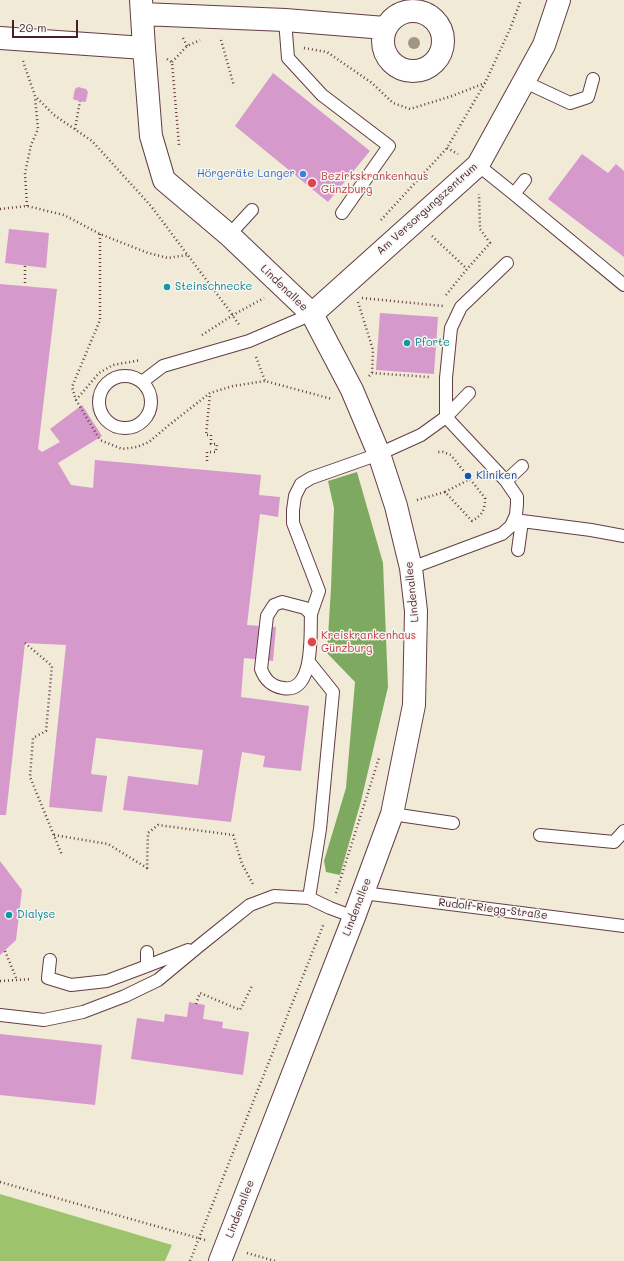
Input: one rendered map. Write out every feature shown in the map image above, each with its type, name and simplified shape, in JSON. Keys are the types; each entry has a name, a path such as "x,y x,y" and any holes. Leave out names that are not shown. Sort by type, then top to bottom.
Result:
{"street":[{"name":"Am Versorgungszentrum","path":"312,314 415,220 470,161 524,82 544,45 559,0"},
{"path":"141,7 213,16 385,28"},
{"name":"Lindenallee","path":"141,7 151,136 164,180 229,235 312,314 352,390 379,454 396,506 411,568 416,611 414,705 392,814 354,917 223,1254"},
{"path":"0,38 144,48"}],"lane":[{"path":"285,20 288,58 322,95 390,146 342,213"},
{"path":"524,82 570,103 588,97 593,80"},
{"path":"470,161 514,194 624,285"},
{"path":"514,194 526,180"},
{"path":"229,235 252,210"},
{"path":"508,263 461,307 451,328 446,378 446,417 506,481 516,497 518,550"},
{"path":"142,382 163,366 249,340 312,314"},
{"path":"124,376 131,377 142,382 149,392 151,400 150,408 142,422 127,428 119,427 105,419 99,404 100,396 108,382 114,378 124,376"},
{"path":"311,614 305,608 282,602 274,605 266,616 261,669 268,682 277,687 287,689 296,687 304,678 309,662 311,614 319,591 293,523 295,496 301,484 311,478 379,454 421,435 446,417 469,393"},
{"path":"506,481 522,466"},
{"path":"411,568 502,534 518,520 624,536"},
{"path":"309,662 333,692 320,829 309,898"},
{"path":"392,814 453,822"},
{"path":"540,835 614,842 624,831"},
{"name":"Rudolf-Riegg-Straße","path":"363,892 624,926"},
{"path":"0,1015 44,1020 83,1012 125,996 158,980 250,905 274,896 309,898 354,917"},
{"path":"50,960 48,978 71,985 107,981 199,946"},
{"path":"147,952 147,966"}],"path":[{"path":"377,224 447,148 485,83 510,29 521,0"},
{"path":"213,16 234,86"},
{"path":"179,149 172,62 188,46 200,40"},
{"path":"286,46 327,52 372,83 393,103 410,109 452,96 485,83"},
{"path":"144,48 172,62"},
{"path":"28,206 25,173 31,145 38,129 35,96"},
{"path":"75,129 80,101"},
{"path":"415,220 467,269 490,243 480,229 470,161 447,148"},
{"path":"0,209 28,206 64,215 100,234 148,253 168,258 187,255"},
{"path":"25,266 25,286"},
{"path":"197,338 233,315 272,294 281,285"},
{"path":"372,373 373,350 356,297 444,306"},
{"path":"76,400 99,373 113,365 148,359"},
{"path":"207,461 207,452 216,452 217,444 211,444 211,435 206,435 210,393"},
{"path":"436,452 451,455 485,498 485,506 481,516 472,521 445,492"},
{"path":"396,506 445,492 470,479"},
{"path":"25,643 52,666 46,730 33,738 30,777 62,855"},
{"path":"54,835 108,844 147,868 148,833 158,825 233,836 242,864 262,900"},
{"path":"5,951 18,980"},
{"path":"0,981 48,978"},
{"path":"196,1004 200,993 240,1010 252,986"},
{"path":"0,1182 223,1254 275,1261"}],"green space":[{"path":"357,472 383,563 388,687 361,801 340,875 326,872 324,861 346,788 355,682 327,653 334,508 328,481"},
{"path":"0,1194 172,1245 165,1261 0,1261"}],"building":[{"path":"273,73 370,151 328,202 235,126"},
{"path":"78,87 86,89 88,92 85,102 73,99 75,89"},
{"path":"582,154 608,173 616,164 624,171 624,257 548,199"},
{"path":"9,229 49,233 46,268 5,263"},
{"path":"0,284 57,289 38,449 42,452 60,442 50,429 82,405 102,436 58,463 71,485 93,488 95,460 261,475 259,495 280,497 278,517 260,514 247,625 276,627 273,661 244,658 241,697 309,706 301,771 263,767 265,756 242,752 231,822 123,810 128,776 198,785 203,750 96,738 91,774 107,776 102,812 49,807 66,645 25,643 6,815 0,815"},
{"name":"Pforte","path":"380,313 438,317 434,374 376,370"},
{"name":"Dialyse","path":"0,861 22,890 16,940 0,955"},
{"path":"189,1002 205,1005 203,1019 223,1022 222,1028 249,1032 243,1075 131,1059 137,1018 164,1022 165,1014 187,1017"},
{"path":"0,1034 102,1045 95,1105 0,1095"}],"place":[{"name":"Hörgeräte Langer","path":"303,174"},
{"name":"Bezirkskrankenhaus Günzburg","path":"312,183"},
{"name":"Steinschnecke","path":"167,287"},
{"name":"Pforte","path":"407,343"},
{"name":"Kliniken","path":"468,476"},
{"name":"Kreiskrankenhaus Günzburg","path":"312,642"},
{"name":"Dialyse","path":"9,915"}]}
